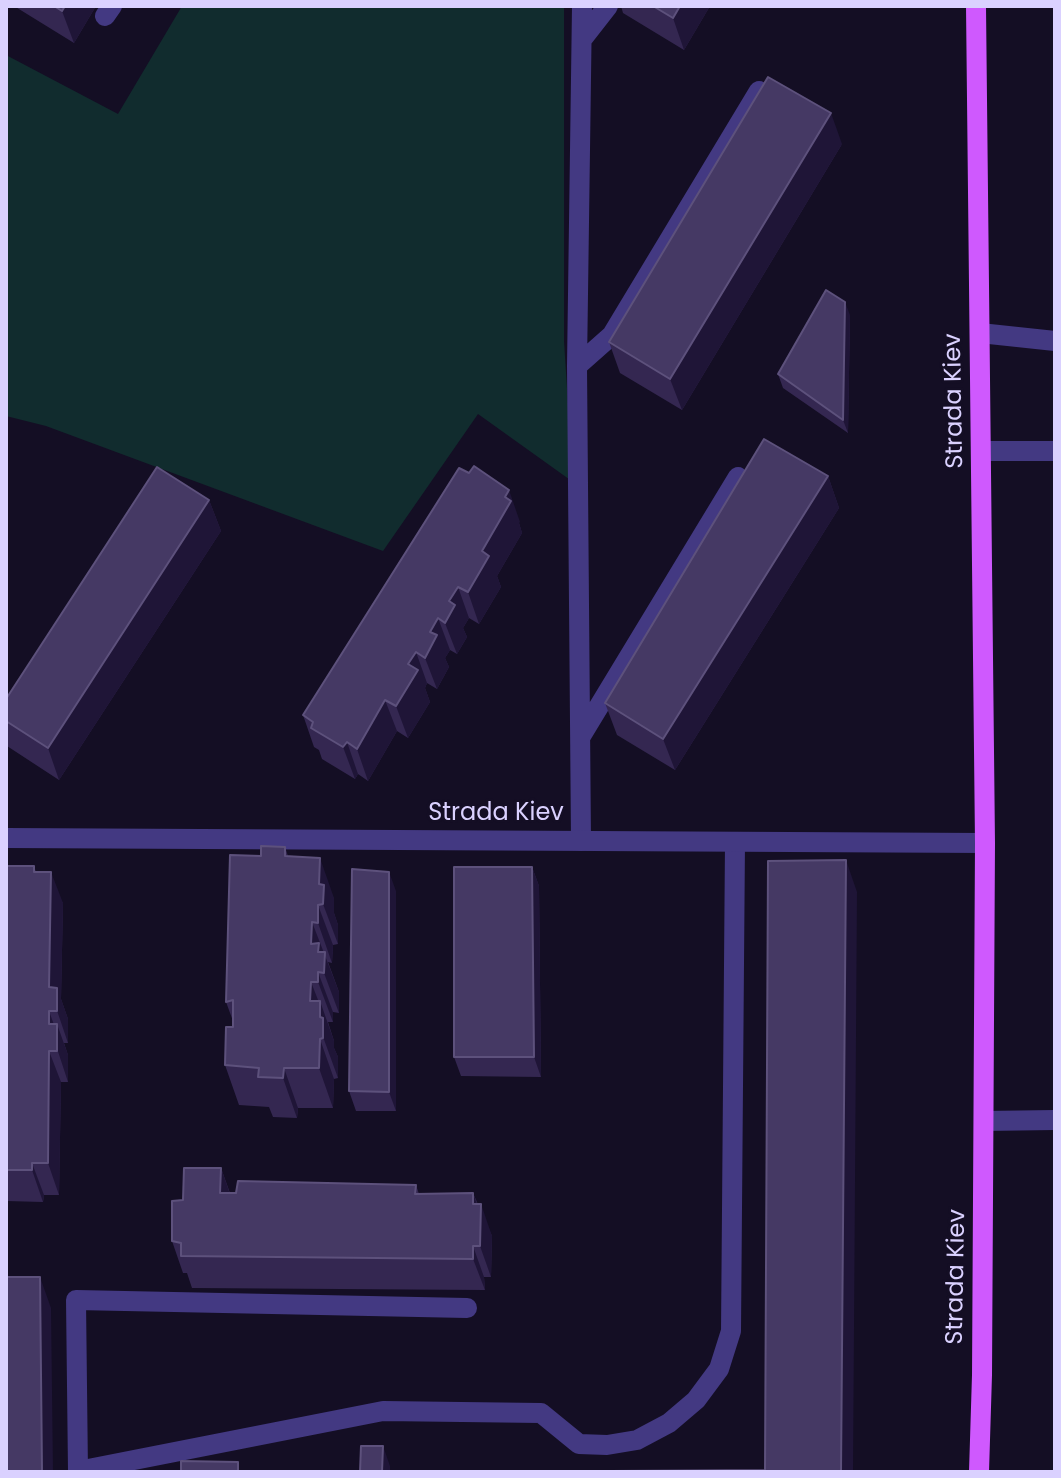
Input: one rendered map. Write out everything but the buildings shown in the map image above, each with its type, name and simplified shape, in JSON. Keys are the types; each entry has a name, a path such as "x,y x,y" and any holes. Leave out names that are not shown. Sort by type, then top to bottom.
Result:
{"main road":[{"name":"Strada Kiev","path":"976,6 985,843 979,1472"}],"street":[{"path":"581,841 577,366 582,6"},
{"path":"583,38 608,6"},
{"path":"577,366 612,335 759,91"},
{"path":"980,333 1055,341"},
{"path":"981,451 1055,451"},
{"path":"581,736 738,477"},
{"name":"Strada Kiev","path":"6,838 985,843"},
{"path":"467,1308 76,1300 78,1472 383,1411 541,1413 579,1444 607,1445 637,1440 669,1423 696,1400 719,1369 731,1331 735,842"},
{"path":"984,1121 1055,1120"}],"green space":[{"path":"182,6 564,6 564,341 573,482 478,414 383,551 46,426 6,416 6,55 118,114"}]}
